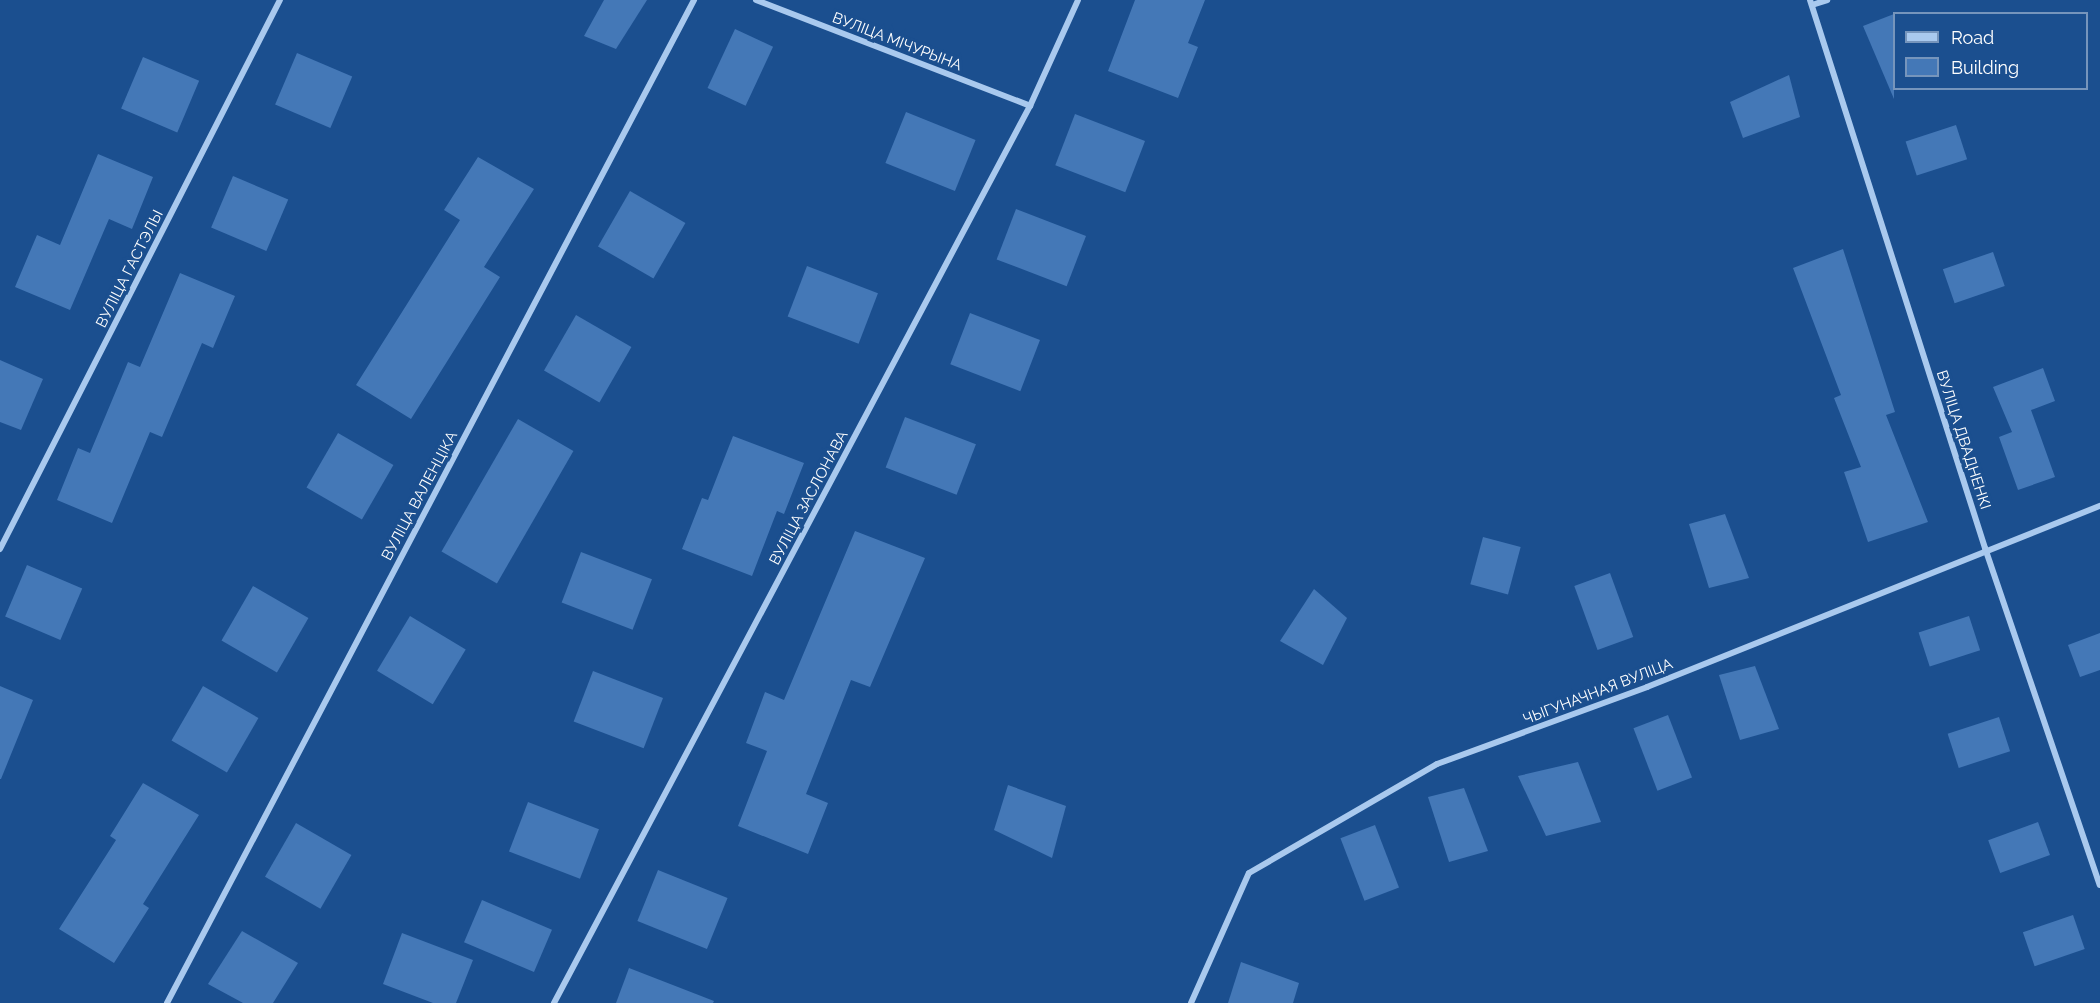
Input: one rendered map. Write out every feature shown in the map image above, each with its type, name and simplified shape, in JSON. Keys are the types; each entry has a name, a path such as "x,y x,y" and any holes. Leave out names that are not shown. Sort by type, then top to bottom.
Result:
{"street":[{"name":"ВУЛІЦА ГАСТЭЛЫ","path":"0,549 280,0"},
{"name":"ВУЛІЦА ВАЛЕНЦІКА","path":"168,1003 694,0"},
{"name":"ВУЛІЦА МІЧУРЫНА","path":"756,0 1030,106"},
{"name":"ВУЛІЦА ЗАСЛОНАВА","path":"554,1003 1030,106 1078,0"},
{"path":"1811,2 1827,0"},
{"name":"ВУЛІЦА ДВАДНЕНКІ","path":"1811,2 1985,548 2100,885"},
{"name":"ЧЫГУНАЧНАЯ ВУЛІЦА","path":"1191,1003 1249,873 1437,764 1647,687 1985,548 2100,506"}],"building":[{"path":"604,0 647,0 616,49 584,36"},
{"path":"1135,0 1205,0 1188,43 1198,47 1178,98 1108,71"},
{"path":"1893,14 1894,99 1863,26"},
{"path":"735,29 773,47 746,106 708,88"},
{"path":"297,53 352,76 330,128 275,105"},
{"path":"143,57 199,81 177,132 121,109"},
{"path":"1789,75 1800,117 1743,138 1730,102"},
{"path":"906,112 976,140 955,191 885,163"},
{"path":"1075,114 1145,141 1125,192 1055,165"},
{"path":"1956,125 1967,159 1917,176 1906,141"},
{"path":"98,154 153,177 132,229 109,219 70,310 15,287 37,235 60,245"},
{"path":"478,157 534,189 484,267 500,277 411,419 356,385 460,220 444,210"},
{"path":"233,176 288,199 266,251 211,228"},
{"path":"630,191 685,223 653,278 598,246"},
{"path":"1016,209 1086,236 1067,286 997,259"},
{"path":"1843,249 1895,412 1886,415 1928,522 1868,542 1844,472 1861,467 1834,398 1841,395 1793,268"},
{"path":"1993,252 2005,286 1955,303 1943,269"},
{"path":"807,266 878,293 859,344 788,316"},
{"path":"180,273 235,296 213,348 202,343 162,437 150,432 112,523 57,500 78,448 90,453 128,362 140,367"},
{"path":"970,313 1040,340 1020,391 950,364"},
{"path":"576,315 631,347 599,402 544,370"},
{"path":"0,360 43,379 21,430 0,422"},
{"path":"2043,368 2055,401 2031,410 2055,477 2018,490 1999,437 2012,432 1993,387"},
{"path":"905,417 976,444 957,495 886,467"},
{"path":"518,419 573,451 497,584 442,552"},
{"path":"338,433 393,465 362,520 306,488"},
{"path":"733,436 804,463 784,514 777,511 752,576 682,549 702,498 708,500"},
{"path":"1725,514 1749,578 1709,588 1689,524"},
{"path":"855,531 925,558 870,687 851,680 806,794 828,803 808,854 738,826 767,751 746,743 765,692 784,700"},
{"path":"1483,537 1521,547 1508,594 1470,584"},
{"path":"581,552 652,579 633,630 562,602"},
{"path":"27,565 82,588 60,640 5,617"},
{"path":"1610,573 1633,637 1598,650 1574,586"},
{"path":"253,586 308,618 277,673 221,641"},
{"path":"1314,589 1347,618 1323,665 1280,641"},
{"path":"410,616 466,649 433,704 377,671"},
{"path":"1969,616 1980,650 1930,667 1919,632"},
{"path":"2100,633 2100,670 2080,677 2068,645"},
{"path":"1755,666 1779,729 1740,740 1719,675"},
{"path":"593,671 663,698 644,748 574,721"},
{"path":"0,686 33,700 1,779 0,779"},
{"path":"203,686 258,718 227,773 172,741"},
{"path":"1668,715 1692,778 1657,791 1633,728"},
{"path":"1999,717 2010,751 1959,768 1948,734"},
{"path":"1578,762 1601,822 1546,836 1518,776"},
{"path":"143,783 199,815 143,904 149,908 114,963 59,929 116,840 110,836"},
{"path":"1008,785 1066,806 1052,858 994,830"},
{"path":"1464,788 1488,851 1449,862 1428,797"},
{"path":"528,802 599,829 580,879 509,851"},
{"path":"2038,822 2050,855 2000,873 1988,840"},
{"path":"296,823 351,855 320,909 265,877"},
{"path":"1375,825 1399,888 1364,901 1340,838"},
{"path":"658,870 728,898 707,949 637,921"},
{"path":"482,900 552,930 534,972 464,942"},
{"path":"2073,915 2085,949 2035,966 2023,932"},
{"path":"242,931 298,963 273,1003 243,1003 208,984"},
{"path":"402,933 473,960 456,1003 433,1003 383,984"},
{"path":"1241,962 1299,983 1293,1003 1228,1003"},
{"path":"629,968 714,1001 713,1003 616,1003"}]}
